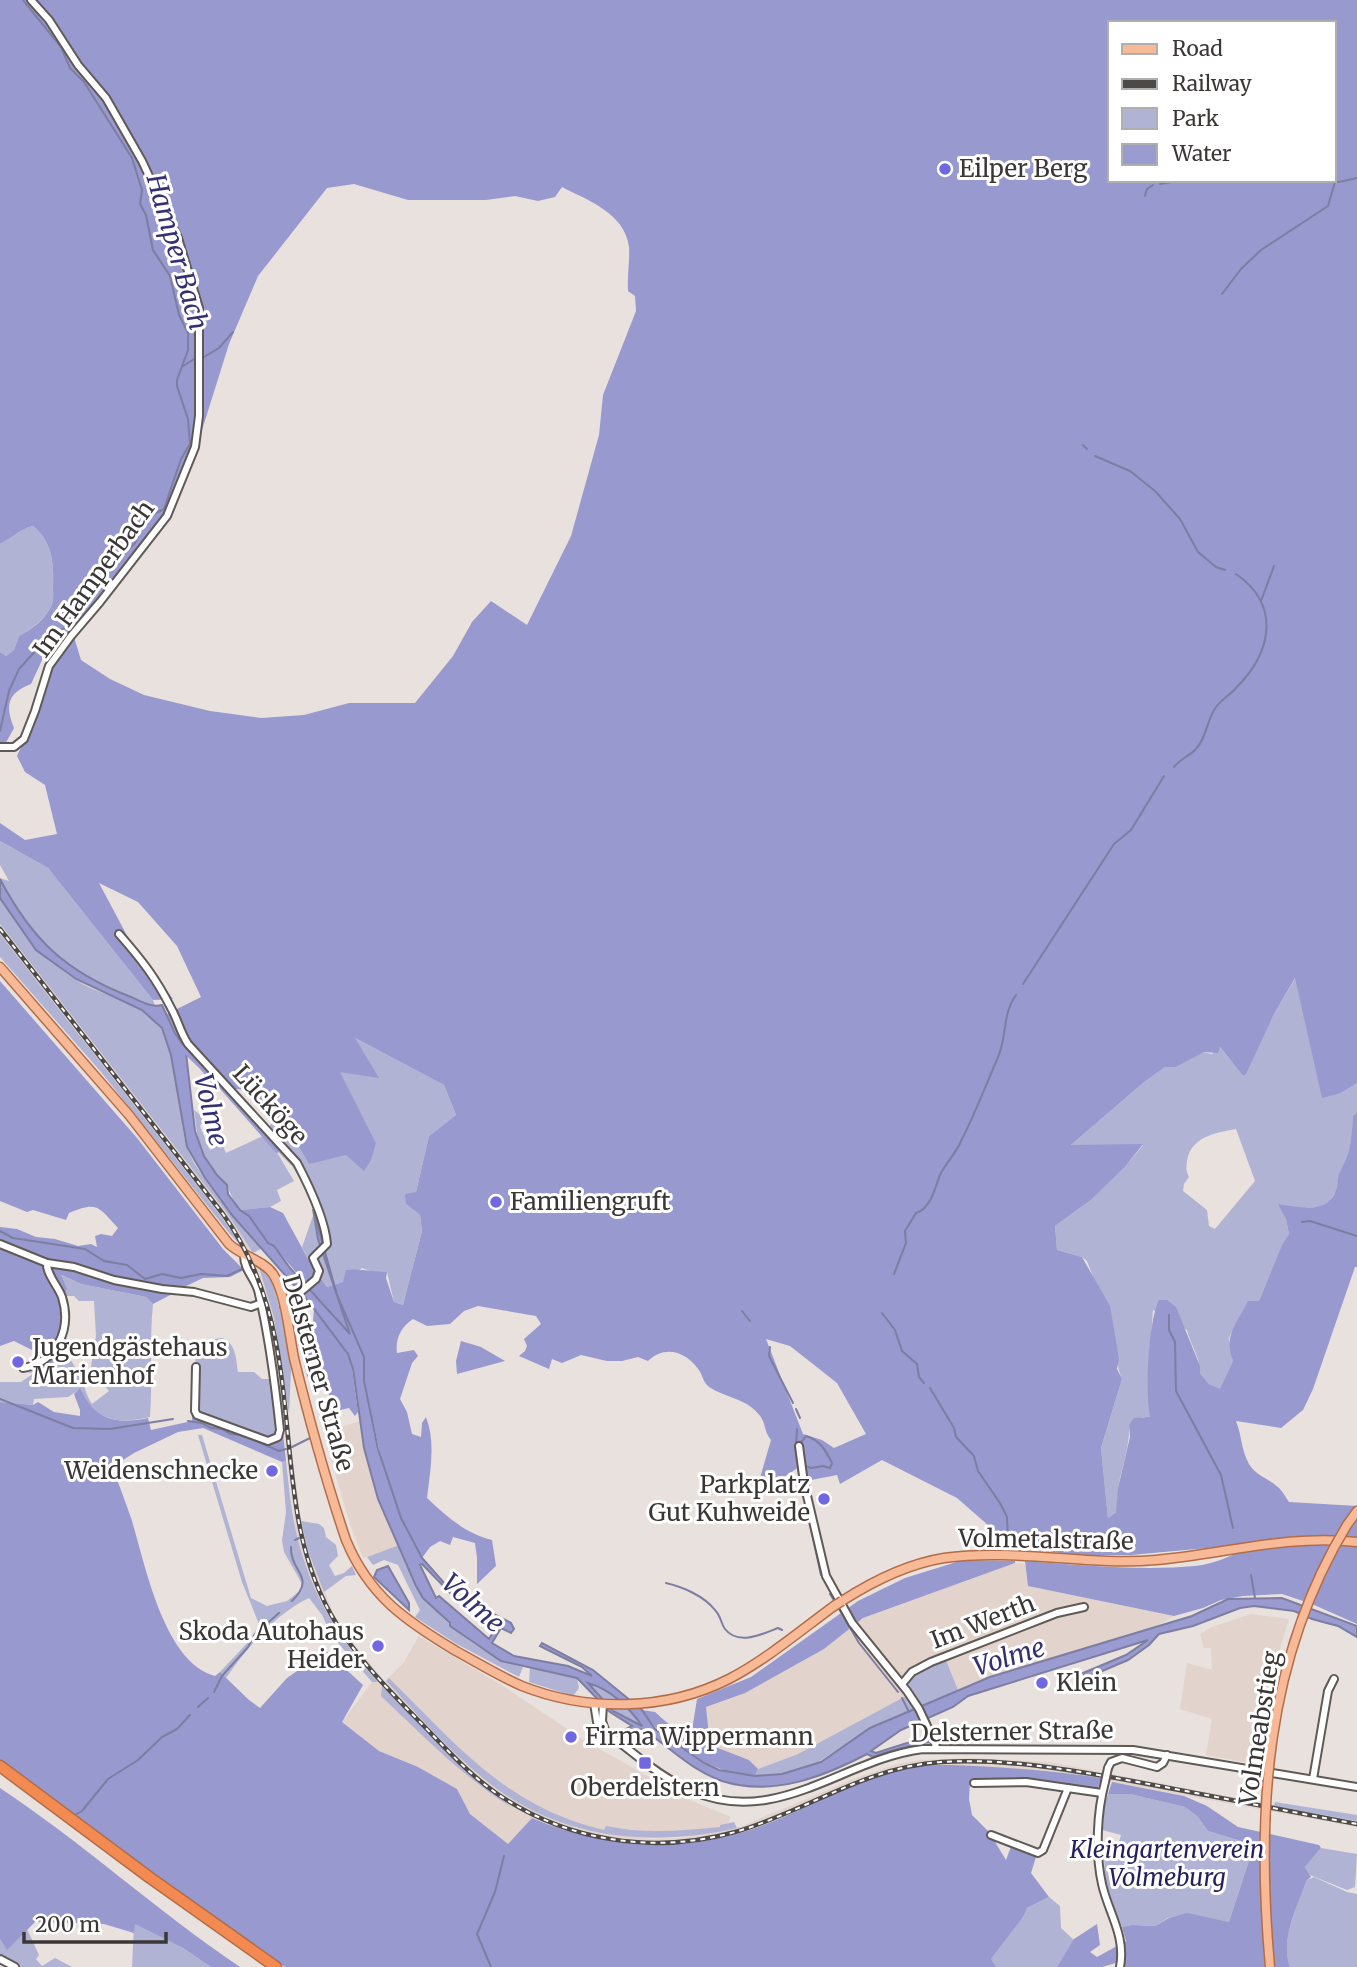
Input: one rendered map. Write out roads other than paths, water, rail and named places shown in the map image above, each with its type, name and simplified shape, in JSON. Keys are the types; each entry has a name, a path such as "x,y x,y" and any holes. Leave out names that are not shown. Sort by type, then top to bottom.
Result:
{"highway":[{"path":"2,1770 276,1967"},
{"path":"125,1861 216,1933 268,1967"}],"main road":[{"name":"Delsterner Straße","path":"0,967 138,1126 224,1237 244,1255 265,1266 272,1273 278,1284 295,1360 338,1514 352,1555 375,1590 409,1621 495,1673 544,1693 599,1704"},
{"name":"Volmeabstieg","path":"1270,1967 1263,1856 1266,1788 1278,1701 1290,1651 1307,1601 1357,1511"},
{"name":"Volmetalstraße","path":"599,1704 677,1698 731,1678 838,1604 891,1573 942,1558 975,1555 1135,1561 1173,1558 1281,1541 1357,1542"}],"street":[{"name":"Im Hamperbach","path":"0,747 14,747 24,739 50,666 167,516 195,447 200,416 199,308 178,238 142,161 106,98 78,65 49,20 31,0"},
{"name":"Lücköge","path":"119,934 150,970 188,1044 297,1163 324,1228 326,1246 313,1258 319,1271 318,1276 284,1306"},
{"path":"0,1244 47,1263 74,1267 114,1280 194,1292 251,1307 259,1304"},
{"path":"196,1367 197,1415 268,1441 278,1437 280,1430 274,1375 264,1319 257,1286 246,1268 244,1255"},
{"path":"23,1368 38,1365 48,1359 62,1332 65,1313 62,1296 47,1269 47,1263"},
{"path":"799,1446 804,1483 826,1576 852,1623 919,1709 934,1742"},
{"name":"Im Werth","path":"902,1684 912,1672 931,1662 1056,1613 1084,1606"},
{"path":"1313,1779 1328,1691 1334,1679"},
{"name":"Delsterner Straße","path":"599,1704 603,1725 609,1735 678,1784 715,1799 744,1802 782,1798 891,1755 934,1742 1117,1748 1357,1787"},
{"path":"1120,1967 1117,1924 1102,1884 1099,1843 1102,1793 1108,1768 1115,1759 1122,1758 1157,1767 1167,1755"},
{"path":"974,1783 1026,1782 1102,1793"},
{"path":"991,1835 1038,1853 1043,1850 1068,1788"},
{"path":"0,1959 15,1967"}],"water":[{"path":"0,879 38,937 69,965 88,977 146,1004 162,1005 187,1051 195,1131 204,1156 227,1185 228,1194 240,1210 249,1216 268,1243 274,1246 290,1268 350,1334 318,1239 313,1209 337,1295 364,1357 364,1381 378,1449 401,1518 422,1558 445,1584 463,1598 511,1623 514,1629 511,1633 501,1628 492,1643 514,1656 568,1666 592,1676 582,1667 540,1646 542,1643 593,1670 642,1710 655,1729 704,1763 719,1770 755,1776 782,1774 821,1762 870,1728 990,1677 1192,1616 1228,1599 1282,1598 1357,1626 1357,1637 1338,1626 1294,1611 1254,1606 1240,1608 1193,1626 1159,1634 1128,1660 1086,1678 1083,1673 1126,1655 1148,1640 968,1696 953,1707 901,1730 871,1751 876,1753 943,1735 969,1735 978,1738 977,1742 938,1741 873,1757 867,1754 815,1777 778,1786 760,1787 722,1781 691,1765 645,1731 636,1729 619,1733 632,1726 610,1712 577,1678 501,1661 450,1626 423,1598 378,1499 364,1448 353,1369 348,1354 308,1301 232,1215 187,1147 171,1055 162,1028 142,1010 76,979 36,950 0,898","holes":["420,1565 453,1596 475,1609 488,1623 497,1626 489,1639 439,1596 436,1598","588,1683 618,1700 642,1726 613,1711"]},
{"path":"806,1436 815,1440 825,1450 832,1463 830,1468 803,1465 801,1442"},
{"path":"388,1566 409,1603 409,1610 374,1577 377,1570"}],"waterway":[{"name":"Hamper Bach","path":"0,731 9,691 19,669 49,636 65,628 83,608 92,587 135,543 146,518 164,509 181,459 190,444 188,419 177,386 188,350 188,333 179,315 170,276 153,250 146,215 140,204 142,190 132,158 84,82 70,68 61,47 23,0"},
{"path":"1336,182 1357,178"},
{"path":"1160,184 1171,182"},
{"path":"1222,294 1241,269 1261,250 1328,206 1335,182"},
{"path":"1145,196 1147,189 1153,185"},
{"path":"187,329 196,320"},
{"path":"204,357 219,348 233,332"},
{"path":"183,366 196,358"},
{"path":"1083,445 1087,449"},
{"path":"1095,456 1130,471 1155,491 1180,519 1198,552 1216,567 1225,570"},
{"path":"1261,601 1274,566"},
{"path":"1174,767 1199,746 1216,707 1248,674 1264,645 1265,615 1260,600 1251,587 1236,574"},
{"path":"1023,984 1114,844 1131,830 1164,776"},
{"path":"894,1274 906,1243 905,1231 916,1213 929,1202 941,1173 959,1145 976,1110 1001,1050 1009,1010 1016,995"},
{"name":"Volme","path":"181,1047 220,1085 277,1150"},
{"path":"1302,1222 1310,1221 1357,1236"},
{"path":"0,1231 13,1238 85,1249 104,1261 127,1265 145,1279 162,1274 181,1278 201,1274 227,1276 242,1269"},
{"path":"742,1311 750,1321"},
{"path":"882,1313 895,1330 902,1351 917,1364 919,1377 924,1383"},
{"path":"1169,1315 1169,1330 1175,1342 1176,1391 1221,1475 1233,1528"},
{"path":"770,1347 769,1356 793,1403"},
{"path":"930,1388 954,1428 956,1437 974,1456 978,1471 1000,1503 1007,1517 1008,1542"},
{"path":"0,1399 73,1428 110,1429 173,1419"},
{"path":"796,1409 800,1418"},
{"path":"188,1421 222,1429 230,1434 243,1435 279,1451 286,1449"},
{"path":"796,1445 797,1429"},
{"path":"292,1447 310,1438"},
{"path":"797,1451 798,1463"},
{"path":"798,1469 821,1575"},
{"path":"295,1540 299,1538"},
{"path":"291,1547 294,1563 302,1580 299,1593 292,1601"},
{"path":"1251,1575 1255,1598"},
{"path":"666,1583 705,1600 717,1612 725,1629 737,1637 751,1637 778,1628 782,1630"},
{"path":"830,1594 835,1602"},
{"path":"838,1607 859,1643 898,1692"},
{"path":"214,1692 222,1676 248,1647 255,1634 279,1613"},
{"path":"198,1707 208,1698"},
{"path":"902,1698 909,1712"},
{"path":"75,1815 82,1811 108,1779 138,1760 190,1715"},
{"path":"491,1967 477,1934 495,1892 504,1856"}],"railway":[{"path":"0,929 223,1214 250,1260 263,1292 276,1343 293,1486 307,1556 319,1590 336,1623 363,1661 394,1696 464,1767 496,1793 551,1823 581,1832 611,1839 673,1842 735,1832 887,1772 941,1762 965,1761 1034,1765 1081,1772 1357,1824"}],"place":[{"name":"Eilper Berg","path":"945,169"},
{"name":"Familiengruft","path":"496,1202"},
{"name":"Jugendgästehaus Marienhof","path":"18,1362"},
{"name":"Weidenschnecke","path":"272,1471"},
{"name":"Parkplatz Gut Kuhweide","path":"824,1499"},
{"name":"Skoda Autohaus Heider","path":"378,1646"},
{"name":"Klein","path":"1042,1683"},
{"name":"Firma Wippermann","path":"571,1737"},
{"name":"Oberdelstern","path":"645,1763"}],"park label":[{"name":"Kleingartenverein Volmeburg","path":"1167,1864"}]}
